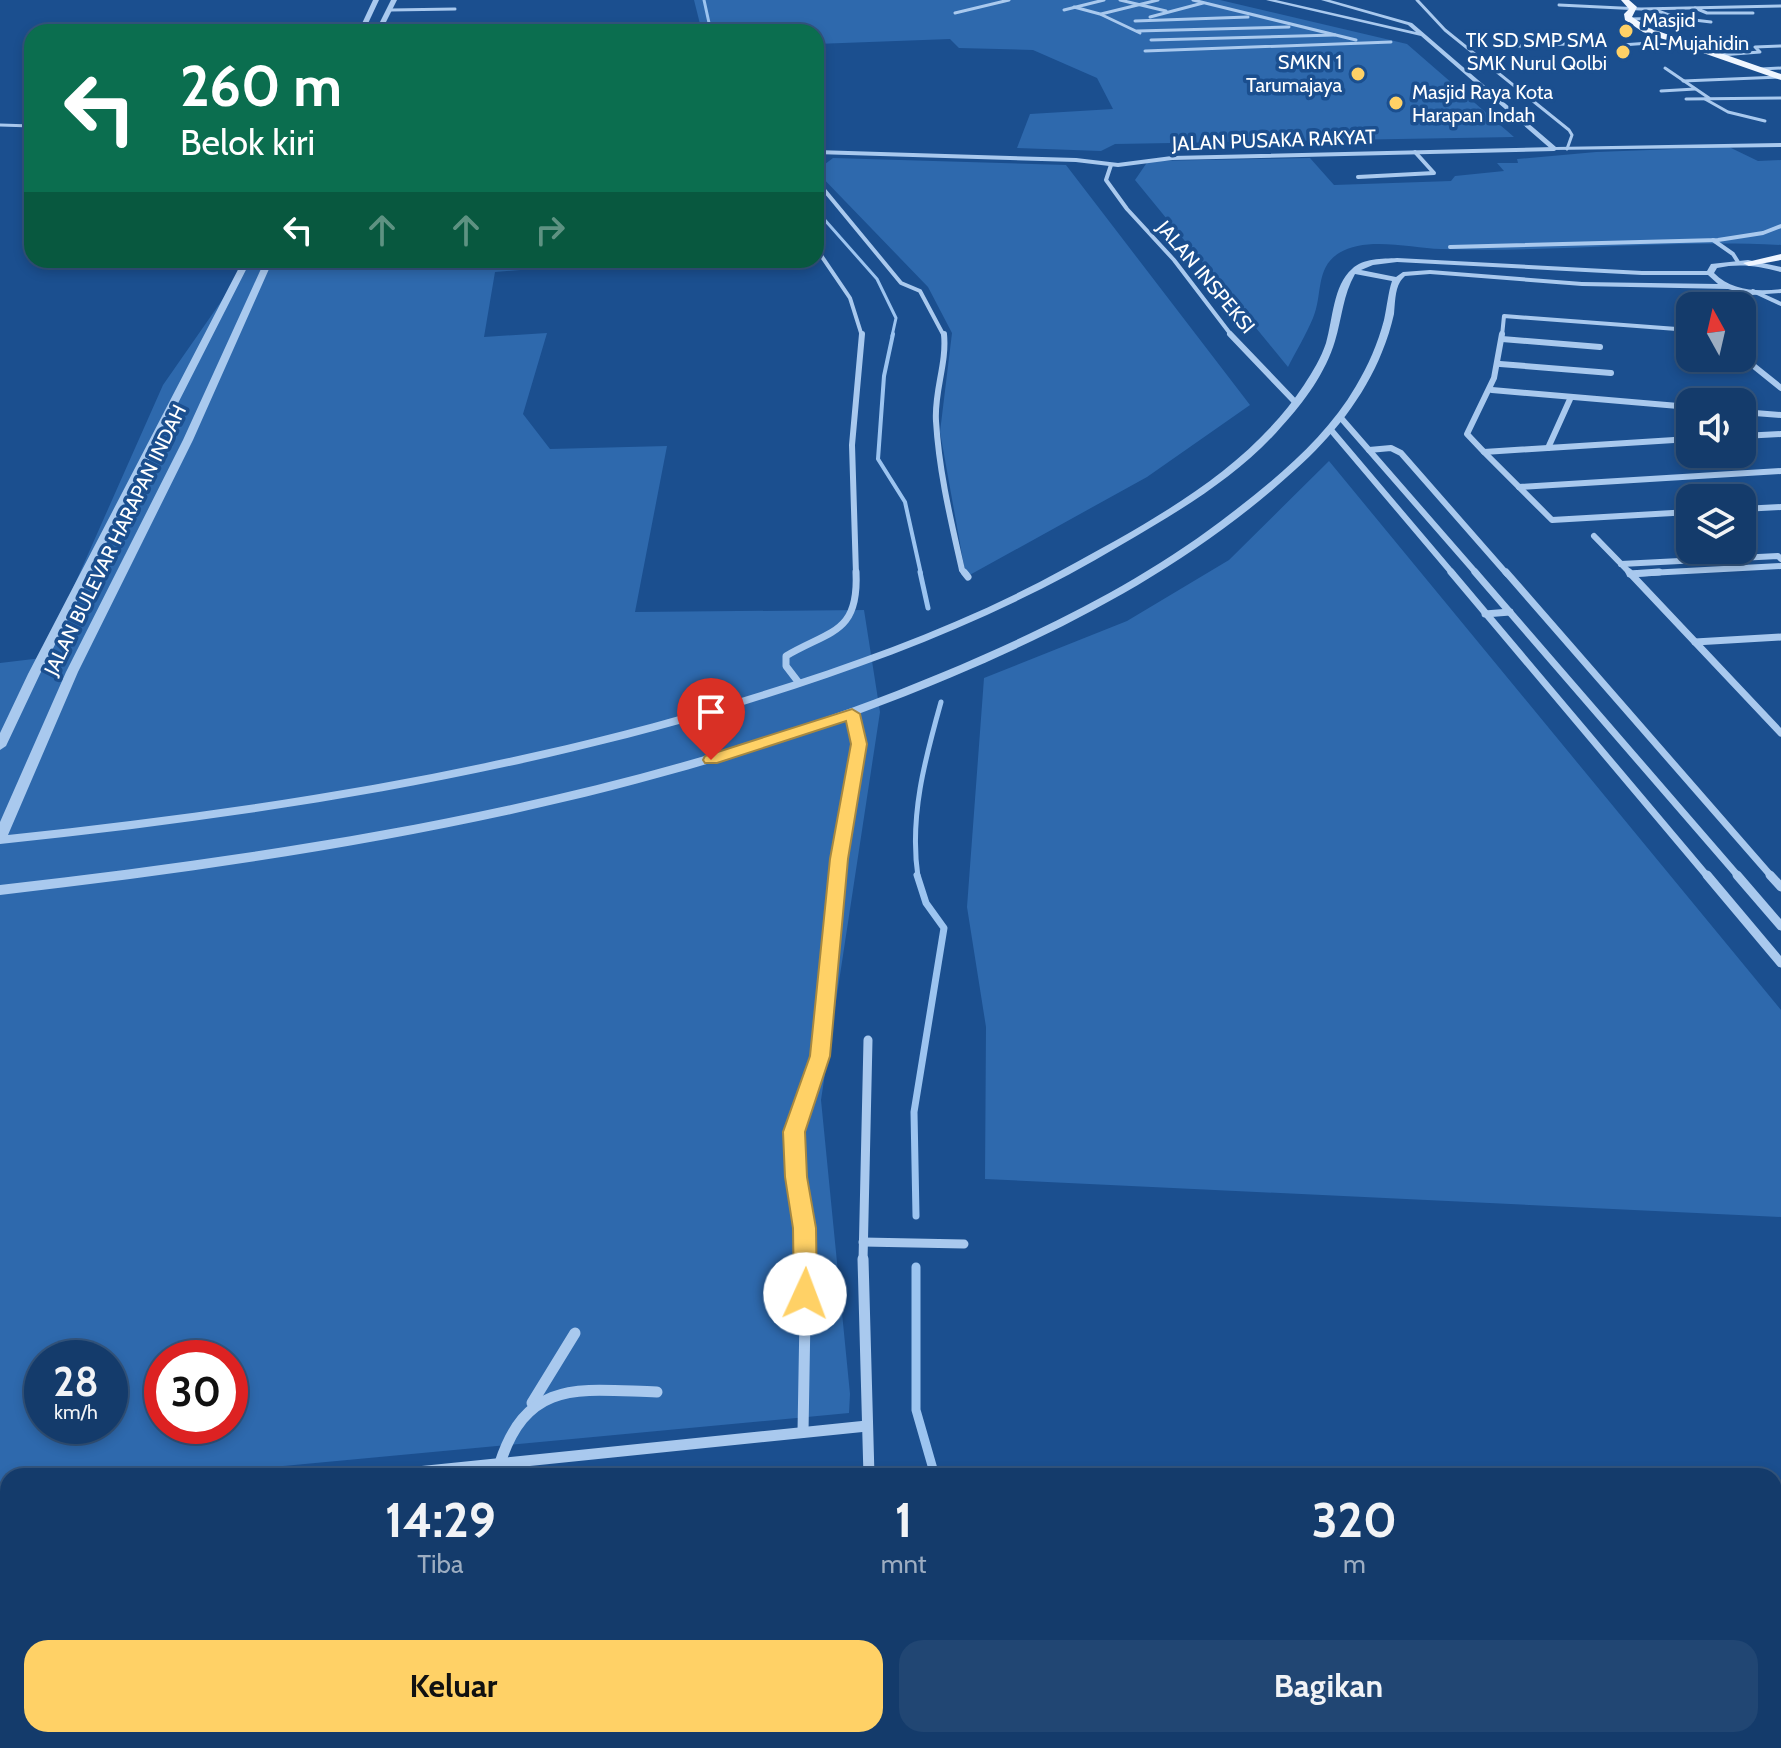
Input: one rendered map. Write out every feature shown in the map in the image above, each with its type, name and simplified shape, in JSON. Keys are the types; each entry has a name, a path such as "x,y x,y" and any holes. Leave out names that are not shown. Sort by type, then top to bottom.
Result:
{"main road":[{"path":"1625,0 1634,9 1628,14 1630,19 1652,32 1781,77"},
{"path":"1744,262 1781,257"}],"street":[{"path":"365,24 376,0"},
{"path":"383,24 394,0"},
{"path":"997,0 954,12 1009,0"},
{"path":"1064,10 1104,0"},
{"path":"1120,0 1169,12"},
{"path":"1100,14 1158,0"},
{"path":"1193,0 1369,43"},
{"path":"1269,0 1421,35"},
{"path":"1324,0 1399,19 1554,149"},
{"path":"1417,0 1445,30 1569,130 1572,135 1567,149"},
{"path":"1122,24 1205,3"},
{"path":"1559,5 1657,11 1677,18"},
{"path":"1634,9 1781,6"},
{"path":"1074,7 1100,14 1137,31 1163,50"},
{"path":"1694,7 1707,13 1753,13"},
{"path":"391,10 455,9"},
{"path":"1135,21 1261,17"},
{"path":"1630,19 1677,18 1711,22"},
{"path":"1137,31 1300,26"},
{"path":"1151,40 1335,35"},
{"path":"1622,45 1677,41"},
{"path":"1145,51 1391,42"},
{"path":"1468,48 1567,44"},
{"path":"1721,55 1762,52 1755,47 1781,46"},
{"path":"1665,68 1728,112 1765,121"},
{"path":"1761,69 1781,68"},
{"path":"1683,81 1781,77"},
{"path":"1661,91 1696,89"},
{"path":"1686,99 1781,98"},
{"path":"0,125 24,126"},
{"name":"JALAN PUSAKA RAKYAT","path":"824,152 1076,160 1111,165 1172,158 1781,145"},
{"path":"1358,177 1434,173 1415,152"},
{"name":"JALAN INSPEKSI","path":"1111,165 1106,180 1127,209 1174,260 1226,330 1296,403"},
{"path":"824,190 901,283 920,291 942,328 945,359 935,406 936,421 945,495 962,570 968,577"},
{"path":"1450,247 1740,238 1781,226"},
{"path":"1713,239 1744,262"},
{"path":"799,683 786,666 786,656 846,626 854,612 857,590 852,445 862,332 850,298 824,260"},
{"path":"0,839 147,825 357,793 521,762 691,718 942,632 1040,586 1169,513 1249,455 1296,403 1327,351 1354,271 1373,262 1397,260 1615,272 1710,273 1721,283 1733,287 1781,291"},
{"path":"1710,273 1714,266 1744,262 1781,270"},
{"name":"JALAN BULEVAR HARAPAN INDAH","path":"0,746 243,268"},
{"name":"JALAN BULEVAR HARAPAN INDAH","path":"0,839 72,672 188,440 265,268"},
{"path":"1354,271 1396,279 1413,272 1582,284 1733,287"},
{"path":"0,890 154,873 403,832 527,806 711,760 852,714 958,672 1127,590 1238,514 1282,479 1341,418 1378,358 1391,318 1396,279"},
{"path":"1753,291 1781,304"},
{"path":"1676,329 1504,316 1500,364 1492,390 1467,434 1552,520 1676,513"},
{"path":"1502,339 1600,347"},
{"path":"1500,364 1611,373"},
{"path":"1756,368 1781,388"},
{"path":"1492,390 1676,406"},
{"path":"1548,448 1571,397"},
{"path":"1756,413 1781,415"},
{"path":"1341,418 1781,926"},
{"path":"1331,430 1781,963"},
{"path":"1756,435 1781,434"},
{"path":"1484,452 1676,440"},
{"path":"1369,450 1391,448 1401,453 1781,887"},
{"path":"1519,487 1781,471"},
{"path":"1756,508 1781,507"},
{"path":"1594,536 1781,733"},
{"path":"1621,564 1779,558 1781,547"},
{"path":"1630,574 1781,566"},
{"path":"1485,614 1510,612"},
{"path":"1695,642 1781,637"},
{"path":"803,1432 807,1264 796,1177 794,1132 820,1056 839,859 859,744 852,714"},
{"path":"1767,718 1781,718"},
{"path":"868,1040 863,1111 863,1242 869,1468"},
{"path":"863,1242 964,1244"},
{"path":"500,1463 504,1443 575,1333"},
{"path":"531,1403 568,1393 657,1392"},
{"path":"453,1468 867,1426"},
{"path":"595,1748 604,1748"}],"shaded area":[{"path":"694,0 1220,0 1407,44 1514,137 1115,144 1101,151 1017,148 1030,114 1113,109 1097,78 1033,50 959,48 950,39 824,44 824,24 700,24"},
{"path":"1729,147 1758,161 1781,160 1781,245 1696,244 1483,250 1362,245 1339,253 1326,266 1313,318 1288,367 1135,180 1148,161 1310,158 1334,185 1451,181 1455,176 1504,171 1497,163 1518,163 1517,159 1596,152"},
{"path":"833,158 1066,165 1250,405 1147,477 966,577 940,432 952,333 928,287 824,179 824,165"},
{"path":"244,268 544,268 495,272 484,337 547,333 523,414 550,449 667,446 635,612 864,610 880,712 821,1100 850,1394 849,1413 263,1468 0,1468 0,663 42,658 163,385"},
{"path":"1329,461 1781,1010 1781,1217 985,1179 986,1027 967,907 984,678 1127,621 1229,560"}],"waterway":[{"path":"704,0 709,24"},
{"path":"824,219 877,279 896,318 892,336"},
{"path":"893,334 884,376 878,459 905,502 921,574"},
{"path":"920,572 928,608"},
{"path":"918,877 917,810 924,767 941,702"},
{"path":"916,1216 914,1112 944,928 926,903 917,875"},
{"path":"916,1267 916,1410 933,1468"}],"place":[{"name":"Masjid Al-Mujahidin","path":"1626,31"},
{"name":"TK SD SMP SMA SMK Nurul Qolbi","path":"1623,52"},
{"name":"SMKN 1 Tarumajaya","path":"1358,74"},
{"name":"Masjid Raya Kota Harapan Indah","path":"1396,103"}],"route":[{"path":"711,760 852,714 859,744 839,859 821,1020 820,1056 794,1132 796,1177 805,1228 805,1294"}]}
